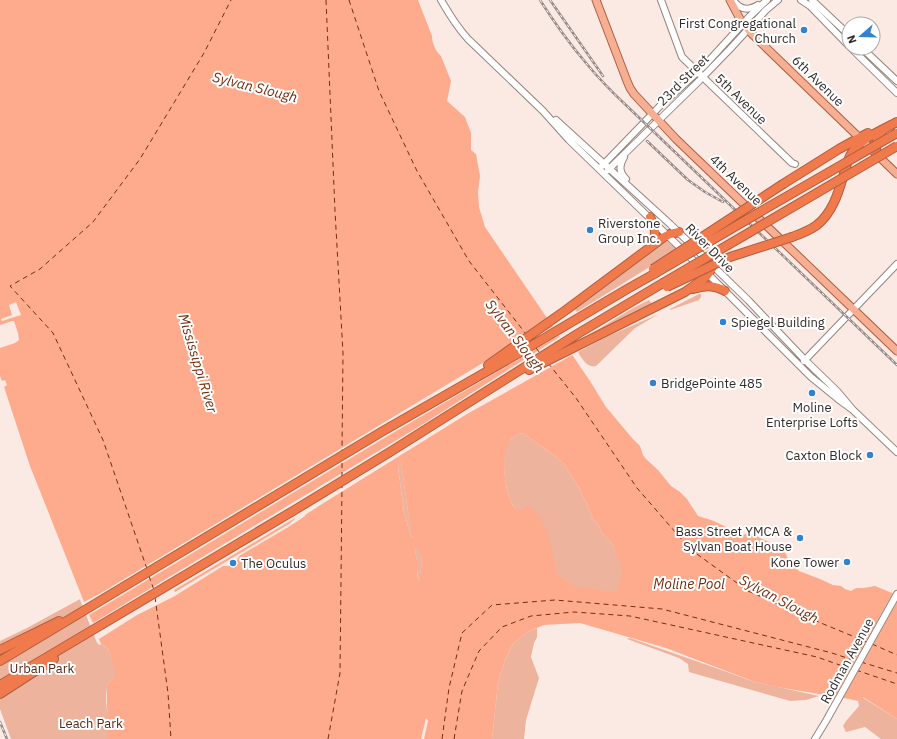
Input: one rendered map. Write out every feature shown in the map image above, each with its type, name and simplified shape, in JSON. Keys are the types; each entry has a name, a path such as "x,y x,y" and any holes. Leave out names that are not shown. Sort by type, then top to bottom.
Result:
{"highway":[{"path":"0,662 383,431 629,288 783,184 896,119"},
{"path":"876,154 876,141 878,136 896,119"},
{"path":"0,685 293,511 636,299 730,257 792,237 816,225 827,214 838,195 849,156 861,139 884,129"},
{"path":"652,272 897,133"},
{"path":"665,285 897,146"},
{"path":"650,217 656,233 650,247"},
{"path":"457,388 566,310 650,247 668,235 679,232"},
{"path":"685,292 702,280 713,267"},
{"path":"497,385 685,292 706,286 714,286 725,291"},
{"path":"0,650 82,612"},
{"path":"0,694 68,650 91,631"}],"main road":[{"name":"River Drive","path":"441,0 452,20 461,32 543,111 569,140 650,217 800,366 831,394 853,410"},
{"name":"4th Avenue","path":"596,0 630,88 676,139 897,351"},
{"name":"5th Avenue","path":"661,0 681,55 786,158 795,164"},
{"path":"732,0 740,7 752,9 765,0"},
{"name":"6th Avenue","path":"732,0 737,13 756,38 897,174"},
{"name":"23rd Street","path":"604,174 630,150 730,49 765,0"},
{"name":"23rd Street","path":"599,169 653,113 746,26 778,0"},
{"path":"801,0 810,6 841,38"},
{"path":"812,0 841,27"},
{"path":"859,56 897,93"},
{"path":"870,56 897,81"},
{"name":"River Drive","path":"543,111 552,117 679,232 837,391 853,410 897,452"},
{"path":"630,150 623,158 621,163 620,167 622,174 650,206"},
{"path":"800,366 897,264"},
{"name":"Rodman Avenue","path":"815,739 897,594"}],"green space":[{"path":"666,240 677,250 577,312 574,308"},
{"path":"701,294 701,297 699,300 670,310 670,309"},
{"path":"649,300 652,304 644,309 590,336 589,335 633,308"},
{"path":"659,314 635,328 596,366 590,366 587,364 578,352 608,336"},
{"path":"519,433 524,434 563,463 578,486 593,519 598,524 602,533 614,546 623,563 620,594 556,589 511,502 507,489 504,473 505,450 508,442"},
{"path":"401,461 408,512 414,538 411,537 404,512 398,467"},
{"path":"417,548 420,548 422,562 419,583 415,551"},
{"name":"Urban Park","path":"82,598 99,642 108,649 117,673 108,683 106,698 109,718 115,739 11,739 0,709 0,641"},
{"path":"537,628 537,637 531,657 539,678 526,720 524,739 492,739 498,683 505,660 513,644 527,632"},
{"path":"630,638 755,682 819,696 806,700 790,701 689,672 688,664 679,658 627,639"},
{"path":"862,697 897,719 897,739 881,739 865,727 846,732 843,726 859,706 858,701"}],"water":[{"path":"0,0 418,0 437,52 441,56 451,81 447,101 465,117 471,133 471,150 476,154 480,176 478,192 479,207 485,227 590,381 606,407 640,446 646,459 658,470 671,486 687,499 698,516 726,527 737,536 746,534 756,536 779,547 786,554 790,563 799,571 833,585 841,586 851,591 856,588 875,586 897,595 897,719 863,697 858,701 755,682 666,648 580,623 544,625 527,632 513,644 505,660 498,683 492,739 424,739 428,721 426,718 421,739 108,739 107,687 108,683 114,678 116,673 108,649 99,642 29,466 0,379 0,345 18,338 12,321 0,325","holes":["519,433 524,434 563,463 578,486 593,519 598,524 602,533 614,546 617,557 622,566 617,591 609,592 586,587 577,587 557,575 549,537 541,519 528,506 518,512 509,496 504,465 506,450 509,442","401,462 408,512 413,538 411,537 404,512 398,467","419,548 422,562 419,582 415,551"]}],"pier":[{"path":"16,302 21,315 2,321 1,319 12,315 9,305"},
{"path":"11,321 14,321 19,340 15,343 0,348 0,344 16,337"},
{"path":"554,326 560,335 386,437 89,615 93,623 420,426 561,336 574,354 467,414 322,504 290,526 239,556 234,564 223,566 173,597 137,615 99,639 100,645 97,643 28,467 0,385 0,376 2,381 5,380 7,385 4,387 30,466 84,602 496,355 530,340","holes":["295,519 289,524 175,592 174,590"]},
{"path":"894,591 897,592 897,602 842,700 834,698"}],"ferry route":[{"path":"147,569 103,440 53,333 10,286 40,269 93,222 140,159 204,53 231,0"},
{"path":"326,0 343,353 342,451"},
{"path":"349,0 379,91 417,171 469,261 526,334"},
{"path":"536,348 540,353"},
{"path":"548,363 576,398 637,488 690,549 748,591 867,642"},
{"path":"342,461 342,477"},
{"path":"328,739 340,673 342,485"},
{"path":"149,576 154,590"},
{"path":"155,597 168,693 171,739"},
{"path":"442,739 449,688 462,633 492,605 555,600 662,609 832,653 856,661"},
{"path":"454,739 462,691 479,651 502,627 531,616 574,612 630,616 817,657 851,669"},
{"path":"872,644 897,655"},
{"path":"861,662 897,673"},
{"path":"856,670 897,684"}],"railway":[{"path":"540,0 574,48 591,69 623,103 897,365"},
{"path":"550,0 603,76"},
{"path":"647,141 688,180 723,202"},
{"path":"0,722 7,739"}],"place":[{"name":"First Congregational Church","path":"804,30"},
{"name":"Riverstone Group Inc.","path":"590,230"},
{"name":"Spiegel Building","path":"723,322"},
{"name":"BridgePointe 485","path":"653,383"},
{"name":"Moline Enterprise Lofts","path":"812,393"},
{"name":"Caxton Block","path":"870,455"},
{"name":"Bass Street YMCA & Sylvan Boat House","path":"800,538"},
{"name":"Kone Tower","path":"847,562"},
{"name":"The Oculus","path":"233,563"}],"water label":[{"name":"Sylvan Slough","path":"255,87"},
{"name":"Sylvan Slough","path":"515,336"},
{"name":"Mississippi River","path":"198,363"},
{"name":"Moline Pool","path":"689,584"},
{"name":"Sylvan Slough","path":"779,599"}],"park label":[{"name":"Leach Park","path":"91,723"}]}
